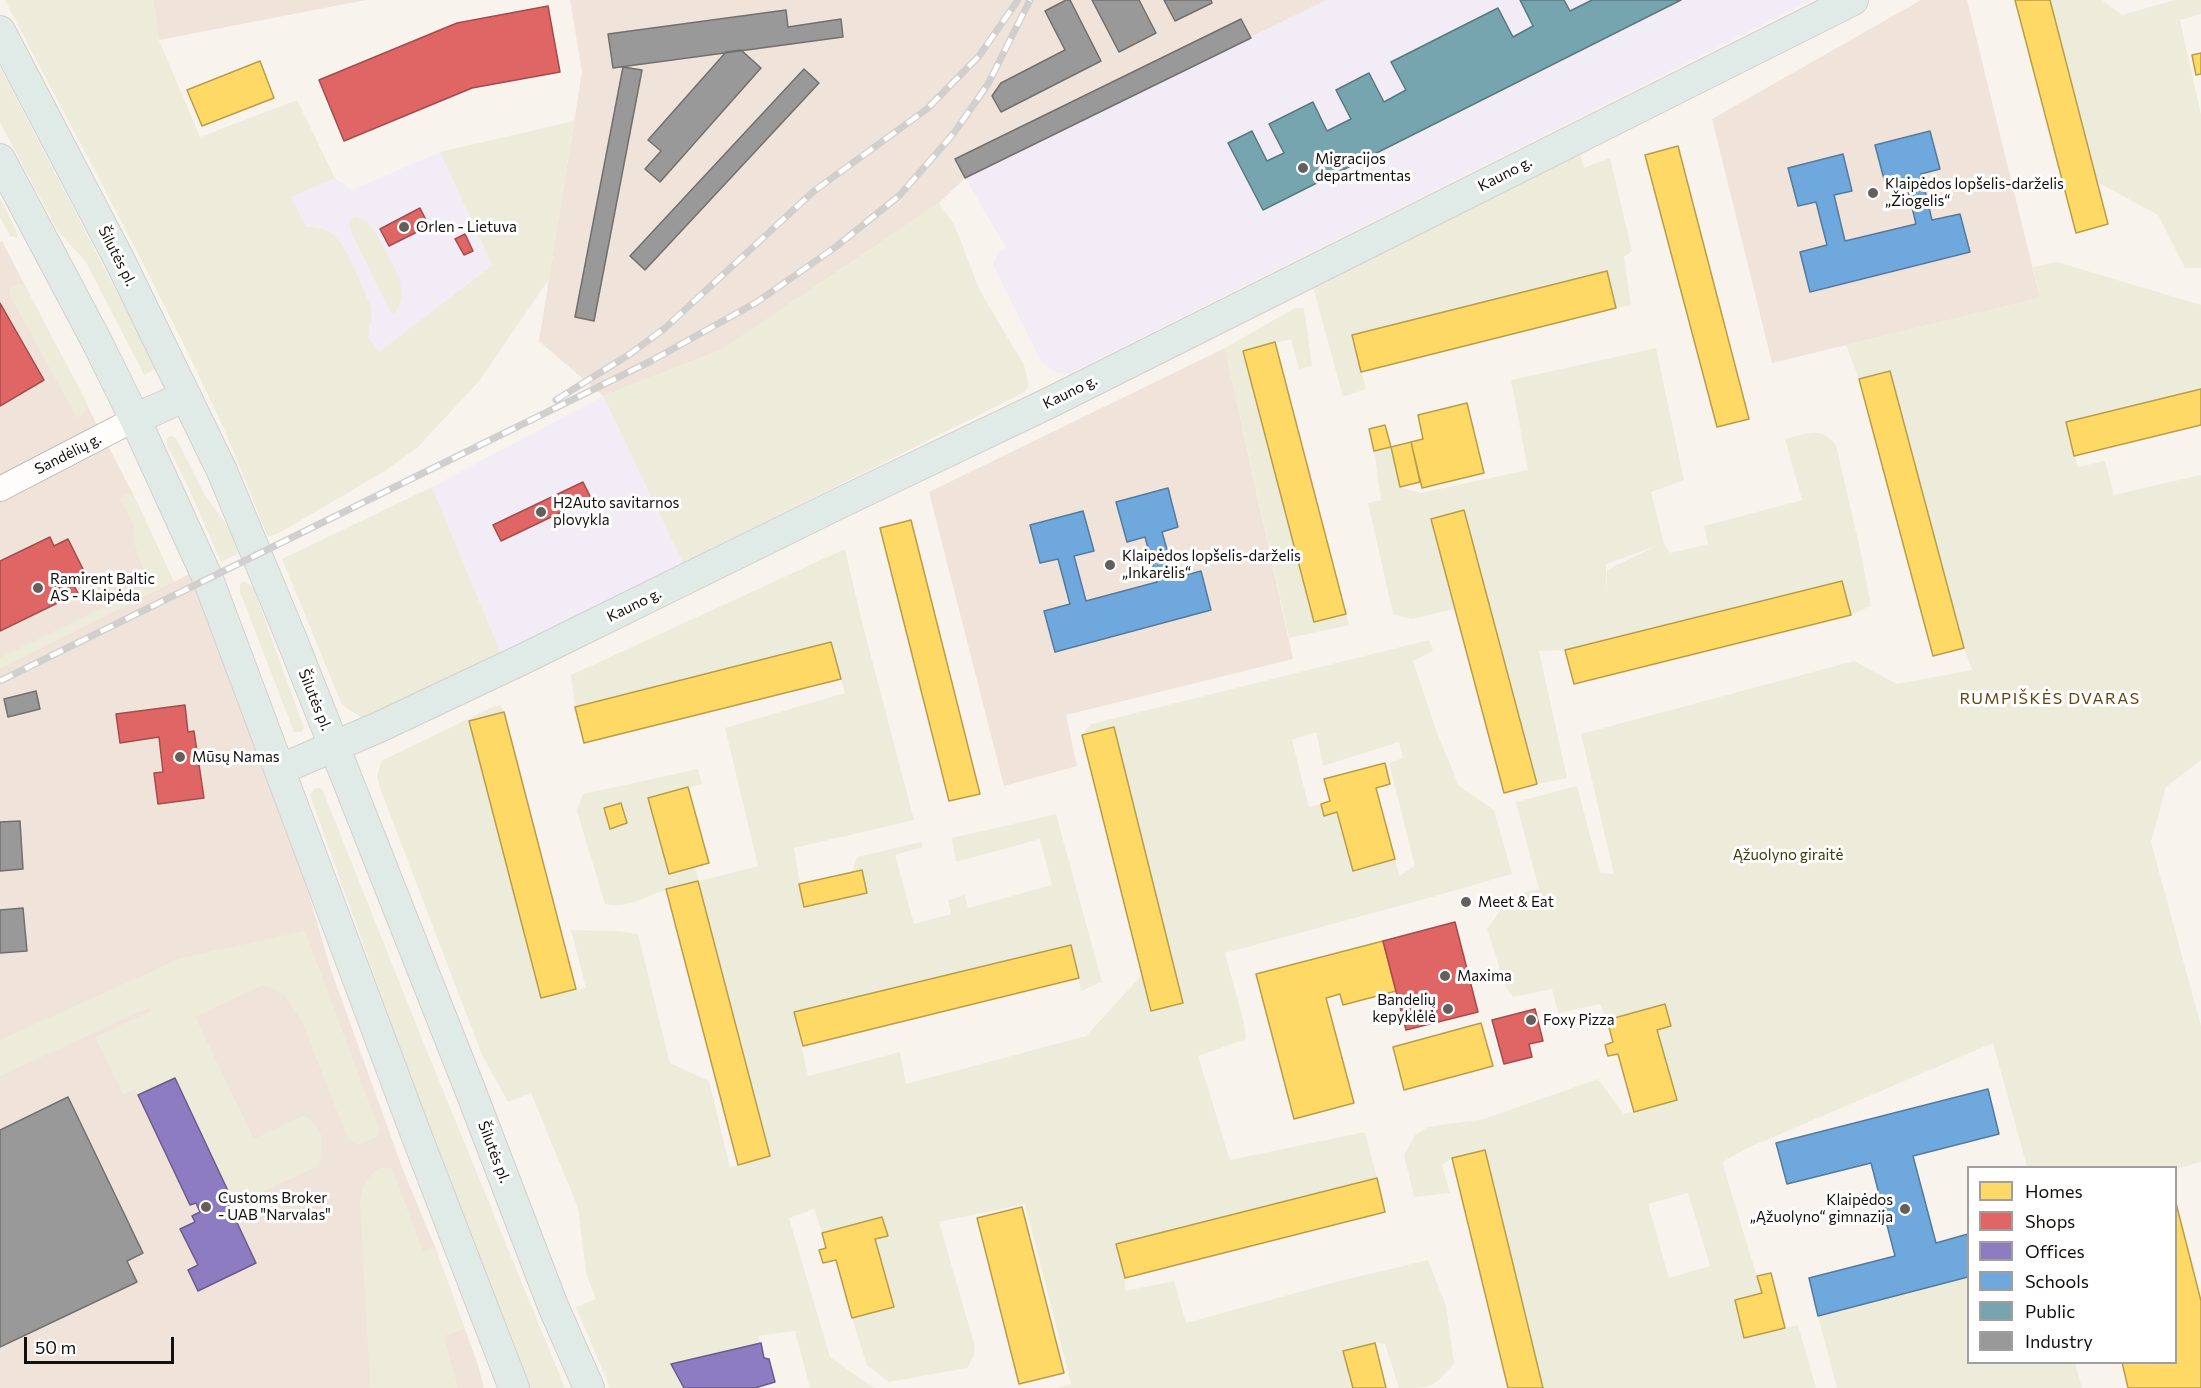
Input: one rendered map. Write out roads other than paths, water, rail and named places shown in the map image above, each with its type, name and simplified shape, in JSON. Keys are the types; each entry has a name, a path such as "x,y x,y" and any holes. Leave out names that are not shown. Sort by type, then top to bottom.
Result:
{"main road":[{"name":"Kauno g.","path":"281,769 334,747 521,660 1051,402 1853,0"},
{"name":"Šilutės pl.","path":"0,31 119,259 222,471 334,747 553,1306 589,1388"},
{"path":"0,159 97,342 208,579 417,1137 514,1388"},
{"path":"135,419 186,396"}],"street":[{"name":"Sandėlių g.","path":"0,489 135,419"}],"railway":[{"path":"556,400 630,354 665,328 814,191 927,109 979,56 1018,0"},
{"path":"0,681 651,361 757,302 837,246 900,195 954,133 988,84 1030,0"}],"place":[{"name":"Migracijos departmentas","path":"1303,168"},
{"name":"Klaipėdos lopšelis-darželis „Žiogelis“","path":"1873,193"},
{"name":"Orlen - Lietuva","path":"404,227"},
{"name":"H2Auto savitarnos plovykla","path":"541,512"},
{"name":"Klaipėdos lopšelis-darželis „Inkarėlis“","path":"1110,565"},
{"name":"Ramirent Baltic AS - Klaipėda","path":"38,588"},
{"name":"Mūsų Namas","path":"180,757"},
{"name":"Meet & Eat","path":"1466,902"},
{"name":"Maxima","path":"1445,976"},
{"name":"Bandelių kepyklėlė","path":"1448,1009"},
{"name":"Foxy Pizza","path":"1531,1020"},
{"name":"Customs Broker - UAB \"Narvalas\"","path":"206,1207"},
{"name":"Klaipėdos „Ąžuolyno“ gimnazija","path":"1905,1209"}],"district":[{"name":"RUMPIŠKĖS DVARAS","path":"2050,699"}],"park label":[{"name":"Ąžuolyno giraitė","path":"1788,855"}]}
